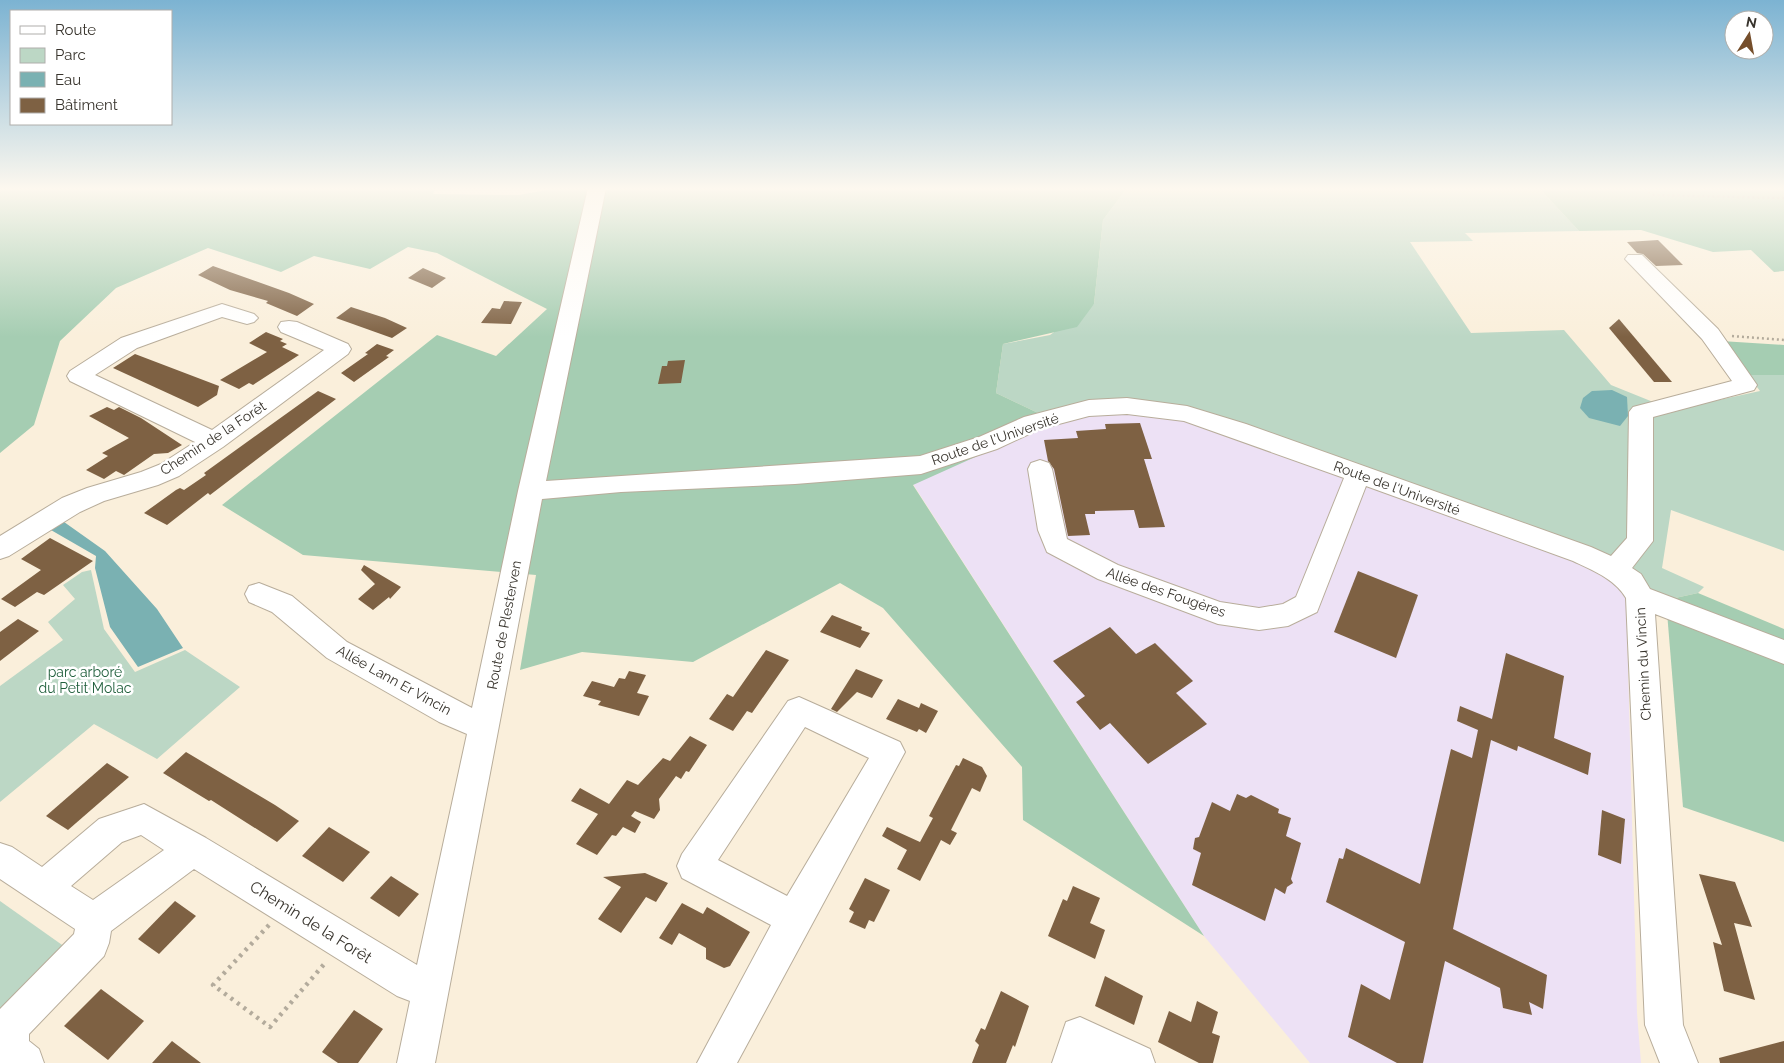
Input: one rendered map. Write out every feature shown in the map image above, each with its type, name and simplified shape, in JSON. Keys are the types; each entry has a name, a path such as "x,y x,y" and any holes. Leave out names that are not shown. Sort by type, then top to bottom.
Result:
{"street":[{"name":"Route de Plesterven","path":"416,1063 531,491 587,238"},
{"path":"1612,568 1621,563 1640,541 1641,412 1746,385 1710,334 1635,259"},
{"path":"214,441 78,376 129,342 222,310 247,318"},
{"name":"Chemin de la Forêt","path":"0,549 71,505 96,494 149,479 170,470 214,441 340,349 289,327"},
{"name":"Route de l'Université","path":"531,491 621,484 795,476 921,464 988,443 1032,422 1089,408 1127,406 1187,414 1238,430 1582,554 1612,568"},
{"name":"Allée des Fougères","path":"1040,469 1051,530 1056,545 1108,572 1218,613 1259,619 1288,615 1306,604 1336,534 1358,474"},
{"name":"Chemin du Vincin","path":"1612,568 1631,582 1640,597 1664,1025 1679,1063"},
{"name":"Allée Lann Er Vincin","path":"258,594 282,604 337,650 450,713 474,724 484,723"},
{"path":"1640,597 1784,652"},
{"path":"716,1063 794,918 889,752 799,710 694,866 794,918"},
{"name":"Chemin de la Forêt","path":"43,888 110,830 144,819 410,983 431,984"},
{"path":"25,1063 9,1050 10,1026 91,943 94,921 194,849"},
{"path":"0,859 94,921"},
{"path":"1071,1063 1080,1036 1136,1063"}],"path":[{"path":"1710,334 1784,340"},
{"path":"287,906 213,985 270,1027 342,942"}],"shaded area":[{"path":"1131,411 1198,421 1605,569 1626,587 1637,1013 1641,1063 1310,1063 1204,936 913,484 1055,421 1092,413"}],"green space":[{"path":"0,238 1101,238 1094,304 1077,327 1003,344 996,393 1055,421 913,485 1204,936 1023,820 1022,767 883,608 840,583 693,662 582,652 520,670 536,575 303,555 222,505 437,335 496,356 547,309 437,253 408,247 370,269 314,256 281,272 208,248 116,288 60,341 34,425 0,453"},
{"path":"1101,238 1470,238 1473,241 1410,242 1471,333 1564,330 1611,385 1673,410 1760,391 1748,375 1784,375 1784,551 1671,510 1662,568 1704,587 1698,593 1666,600 1605,569 1198,421 1131,411 1092,413 1055,421 996,393 1003,344 1050,335 1094,304"},
{"path":"1666,238 1784,238 1784,271 1774,272 1751,250 1713,252"},
{"path":"1721,341 1784,345 1784,375 1748,375"},
{"name":"parc arboré du Petit Molac","path":"91,570 104,629 135,672 185,650 240,687 157,759 94,724 0,802 0,686 63,640 48,622 75,599 63,585 82,572"},
{"path":"1698,593 1784,629 1784,842 1683,807 1666,600"},
{"path":"0,901 65,947 0,1025"}],"water":[{"path":"1612,390 1627,397 1628,416 1620,426 1589,418 1580,408 1583,398 1592,391"},
{"path":"57,517 105,551 157,609 183,648 138,667 110,627 95,568 96,556 44,526"}],"building":[{"path":"1658,240 1683,265 1656,266 1643,254 1637,253 1627,242"},
{"path":"213,266 314,304 297,316 266,303 268,301 230,290 198,275"},
{"path":"423,268 446,278 432,288 408,278"},
{"path":"504,301 522,302 511,324 481,323 492,308 500,309"},
{"path":"351,307 385,318 407,328 392,338 336,318"},
{"path":"1619,319 1672,382 1654,382 1609,328"},
{"path":"266,332 283,339 280,341 287,344 282,347 299,355 253,385 249,383 239,389 220,380 267,352 249,343"},
{"path":"377,344 394,350 386,356 389,357 354,382 341,373 368,354 365,353"},
{"path":"135,354 219,386 217,395 198,407 113,368"},
{"path":"685,360 681,383 658,384 662,366 667,366 668,361"},
{"path":"318,391 336,399 210,495 208,493 167,525 144,513 176,490 180,488 184,490 206,475 204,473"},
{"path":"107,407 114,410 119,407 141,418 182,445 168,453 154,454 124,475 116,471 104,479 86,470 108,456 102,453 129,438 89,416"},
{"path":"1140,423 1152,459 1144,459 1165,527 1139,528 1134,510 1095,511 1095,514 1085,514 1090,535 1068,536 1054,469 1048,461 1044,440 1078,438 1076,431 1106,429 1105,424"},
{"path":"50,538 93,561 44,595 37,592 15,607 1,599 41,570 21,559"},
{"path":"364,565 401,587 390,599 389,597 373,610 358,599 375,584 361,570"},
{"path":"1358,571 1418,595 1396,658 1334,632"},
{"path":"832,615 862,627 861,630 870,633 860,648 820,632"},
{"path":"18,619 39,631 0,661 0,632"},
{"path":"1110,627 1136,654 1155,643 1193,681 1176,693 1207,724 1148,764 1110,723 1100,730 1076,702 1085,696 1053,661"},
{"path":"766,650 789,660 752,713 747,711 733,731 709,719 727,694 733,697"},
{"path":"1506,653 1564,676 1554,738 1591,753 1588,775 1518,746 1517,751 1491,740 1453,929 1547,975 1543,1009 1529,1002 1532,1015 1503,1008 1500,988 1445,961 1423,1063 1397,1063 1348,1037 1361,984 1390,1000 1405,942 1326,902 1339,858 1343,859 1346,848 1420,884 1451,749 1472,758 1478,730 1457,721 1460,706 1492,719"},
{"path":"856,669 883,680 872,698 857,692 837,712 831,709"},
{"path":"629,671 646,675 637,693 649,696 639,716 598,705 601,701 583,696 592,681 614,687 619,678 625,679"},
{"path":"898,699 919,708 921,703 938,711 926,733 919,729 917,732 886,719"},
{"path":"690,736 707,745 689,772 686,771 681,779 676,776 659,799 660,810 654,819 635,811 631,816 641,822 635,833 623,827 616,836 612,835 597,855 576,844 598,814 571,801 580,788 609,804 627,780 638,785 663,758 670,761"},
{"path":"186,752 299,821 277,842 211,800 209,801 163,773"},
{"path":"963,758 982,767 987,776 980,792 972,788 951,830 957,833 950,845 941,840 920,881 897,869 907,850 882,836 887,827 920,842 933,818 929,816 956,765 959,766"},
{"path":"107,763 129,777 68,830 46,816"},
{"path":"1237,794 1246,798 1251,795 1279,809 1278,813 1291,818 1286,836 1301,843 1291,879 1293,883 1287,887 1285,894 1275,888 1265,921 1192,885 1201,853 1193,849 1195,838 1199,837 1212,802 1230,811"},
{"path":"1602,810 1625,819 1621,864 1598,855"},
{"path":"329,827 370,852 343,882 302,856"},
{"path":"645,873 668,883 656,902 646,897 621,933 598,919 621,887 603,877"},
{"path":"1699,874 1735,882 1752,927 1734,923 1755,1000 1724,991 1713,942 1722,945"},
{"path":"391,876 419,894 399,917 370,898"},
{"path":"865,878 890,890 874,922 869,920 865,929 849,922 854,912 849,909"},
{"path":"1073,886 1100,898 1090,923 1105,930 1095,959 1048,936 1063,899 1067,901"},
{"path":"175,901 196,916 159,954 138,939"},
{"path":"682,903 703,914 707,907 750,932 730,966 724,968 706,959 706,948 679,933 672,945 659,938"},
{"path":"1105,976 1143,996 1134,1025 1095,1006"},
{"path":"101,989 144,1021 108,1060 64,1026"},
{"path":"1001,991 1029,1006 1015,1047 1013,1045 1006,1063 972,1063 979,1045 975,1041 981,1028 985,1030"},
{"path":"1197,1001 1218,1012 1212,1033 1220,1036 1213,1063 1199,1063 1158,1042 1169,1011 1191,1022"},
{"path":"354,1010 383,1029 358,1063 338,1063 322,1052"},
{"path":"172,1041 201,1063 152,1063"},
{"path":"1784,1041 1784,1063 1720,1063 1719,1058"}]}
